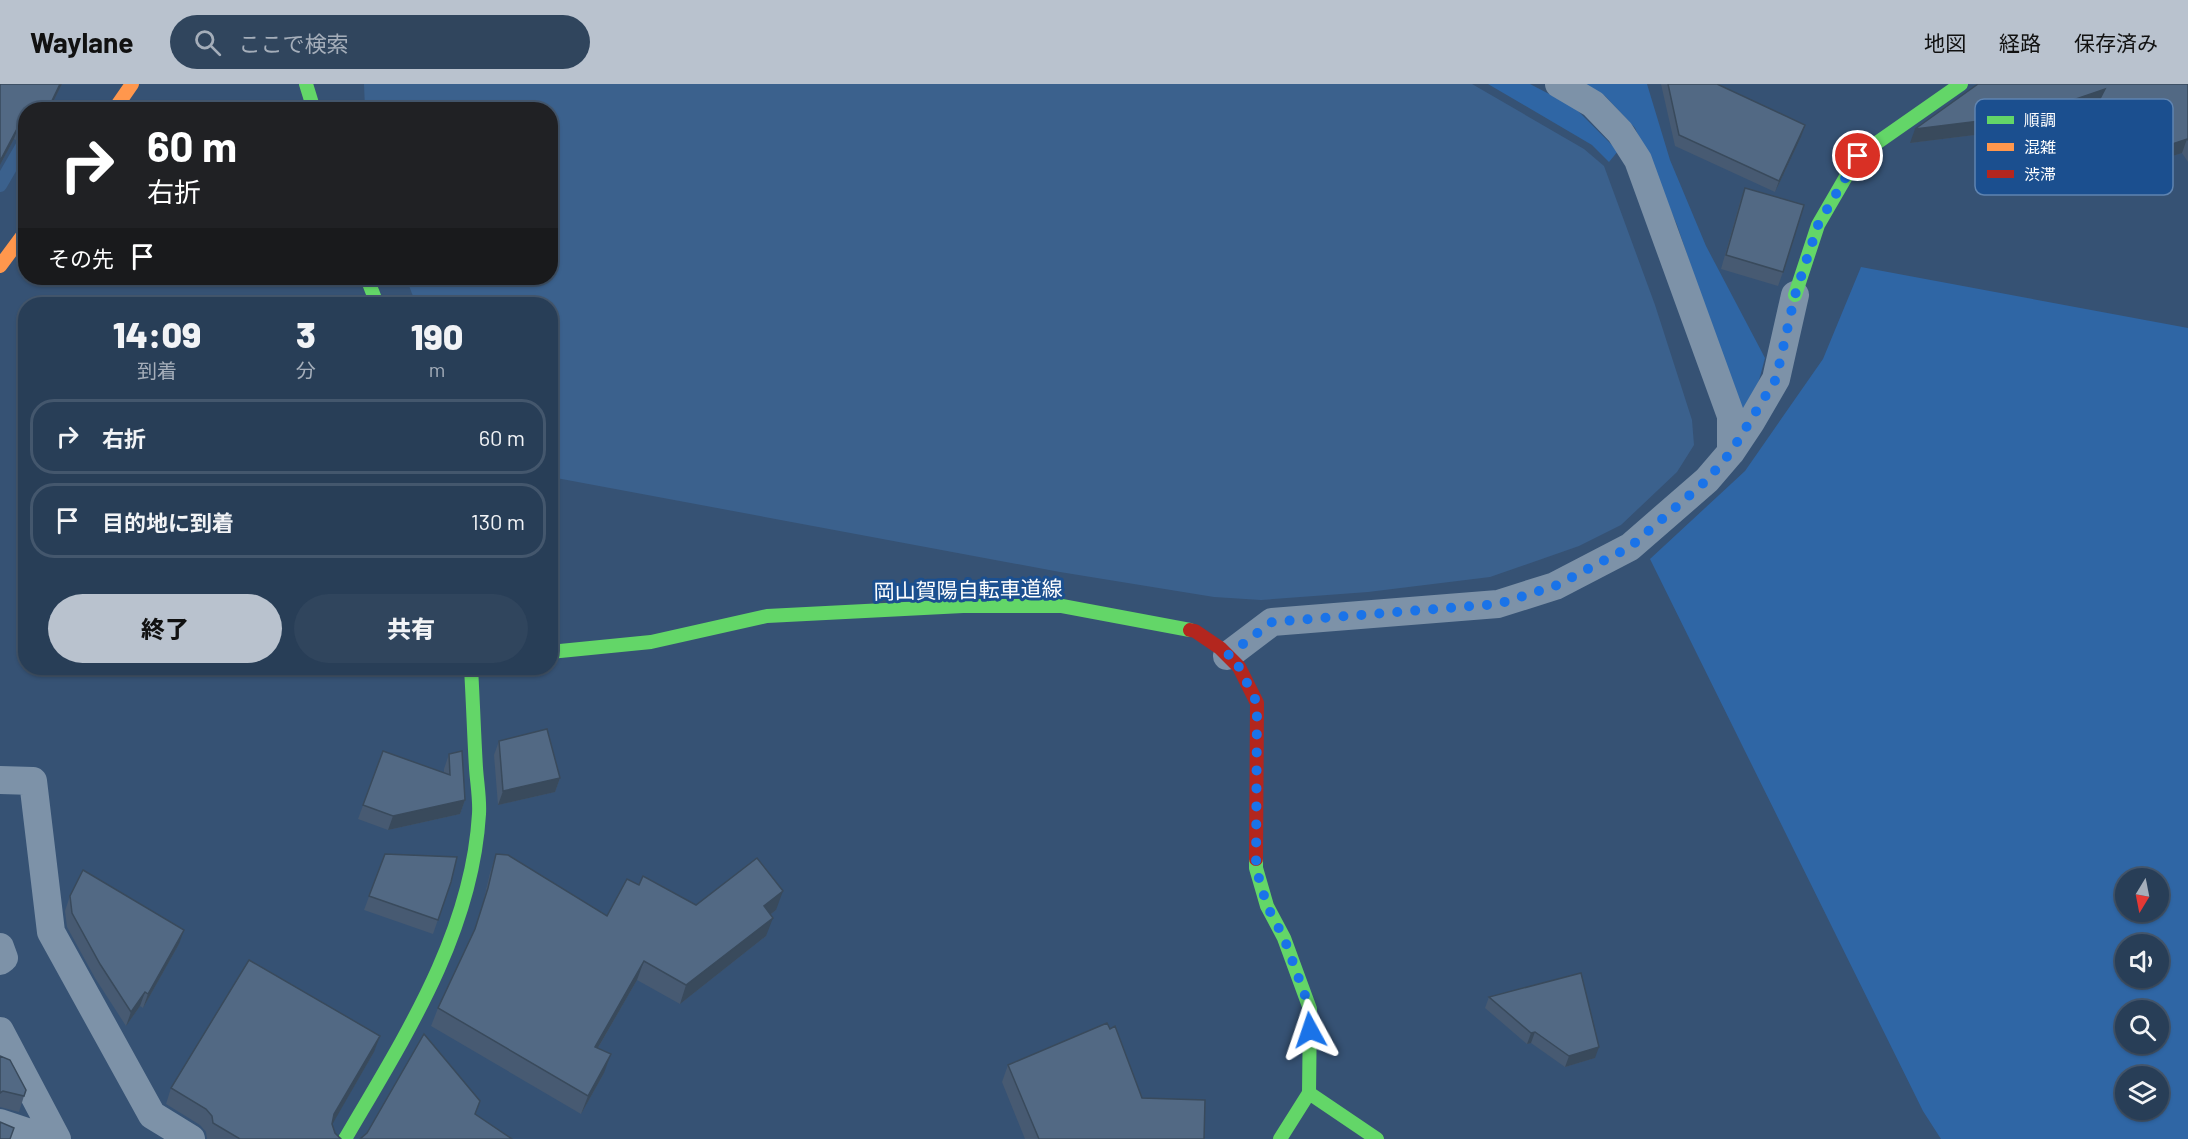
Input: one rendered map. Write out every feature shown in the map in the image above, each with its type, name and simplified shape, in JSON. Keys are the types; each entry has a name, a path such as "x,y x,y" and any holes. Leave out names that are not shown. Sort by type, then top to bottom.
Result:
{"main road":[{"path":"120,102 132,84"},
{"path":"306,84 312,102"},
{"path":"1795,295 1818,225 1858,156 1961,84"},
{"path":"0,266 18,242"},
{"name":"岡山賀陽自転車道線","path":"558,651 651,642 767,616 963,606 1062,606 1195,631 1239,667 1257,703 1256,868 1267,906 1284,938 1310,1009 1309,1093"},
{"path":"345,1139 420,1010 446,955 460,916 472,863 479,813 471,675"},
{"path":"1280,1139 1309,1093 1377,1139"}],"lane":[{"path":"1559,84 1593,104 1620,132 1638,160 1731,416 1731,452"},
{"path":"1227,656 1272,622 1498,604 1555,586 1630,547 1707,480 1731,452 1776,379 1795,295"},
{"path":"0,780 33,781 51,932 152,1115 191,1139"},
{"path":"0,947 4,958 0,961"},
{"path":"0,1031 57,1139"},
{"path":"0,1123 30,1133 34,1139"}],"shaded area":[{"path":"364,84 1472,84 1584,149 1604,166 1655,305 1692,420 1694,445 1677,472 1621,525 1579,546 1490,577 1368,592 1261,600 1214,597 1060,572 558,478 558,297 413,297 409,285 558,285 558,102 365,102"},
{"path":"1488,84 1530,84 1574,107 1618,151 1609,162 1592,145"},
{"path":"1583,84 1647,84 1670,160 1706,246 1765,358 1757,388 1742,418 1677,225 1635,128 1605,96"},
{"path":"1861,267 2188,328 2188,1139 1941,1139 1923,1111 1650,559 1745,471 1823,359"}],"building":[{"path":"0,84 60,84 51,102 18,102 18,127 0,161"},
{"path":"1668,84 1717,84 1805,125 1779,181 1679,135"},
{"path":"1978,84 2188,84 2188,140 2173,144 2173,99 2100,99 2105,89 2076,99 1975,99 1975,122 1915,129"},
{"path":"1745,188 1804,205 1783,272 1726,255"},
{"path":"547,729 560,778 503,791 499,741"},
{"path":"383,751 450,775 449,754 462,751 465,800 393,816 363,805"},
{"path":"385,854 457,857 438,920 369,896"},
{"path":"496,854 508,855 607,916 627,879 639,885 643,876 696,905 757,858 783,891 764,906 773,918 686,985 644,961 595,1047 611,1054 588,1096 438,1008 475,929"},
{"path":"83,870 184,930 148,994 145,992 131,1012 100,964 72,913 70,896"},
{"path":"249,960 380,1036 334,1114 332,1124 335,1133 341,1139 240,1139 213,1123 212,1116 206,1109 171,1088"},
{"path":"1581,973 1599,1047 1569,1056 1535,1032 1531,1033 1489,997"},
{"path":"1107,1023 1110,1029 1115,1026 1142,1098 1205,1100 1204,1139 1039,1139 1008,1065"},
{"path":"424,1034 480,1101 475,1114 512,1139 360,1139 367,1133"},
{"path":"0,1056 10,1060 26,1090 24,1096 3,1091 0,1093"},
{"path":"0,1122 14,1128 10,1139 0,1139"}],"waterway":[{"path":"0,185 18,154"}],"traffic: fast":[{"path":"306,84 312,102"},
{"path":"1795,295 1818,225 1858,156 1961,84"},
{"path":"370,285 374,297"},
{"path":"558,651 651,642 767,616 963,606 1062,606 1190,630"},
{"path":"345,1139 432,984 463,901 474,858 479,808 471,675"},
{"path":"1256,859 1256,868 1267,906 1284,938 1310,1009 1309,1093 1280,1139"},
{"path":"1309,1093 1377,1139"}],"traffic: slow":[{"path":"120,102 132,84"},
{"path":"0,266 18,242"}],"traffic: jam":[{"path":"1190,630 1220,648 1239,667 1257,703 1256,859"}],"route":[{"path":"1310,1030 1310,1009 1284,938 1267,906 1256,868 1257,703 1239,667 1227,656 1272,622 1498,604 1555,586 1630,547 1707,480 1731,452 1751,422 1776,379 1795,295 1818,225 1858,156"}]}
